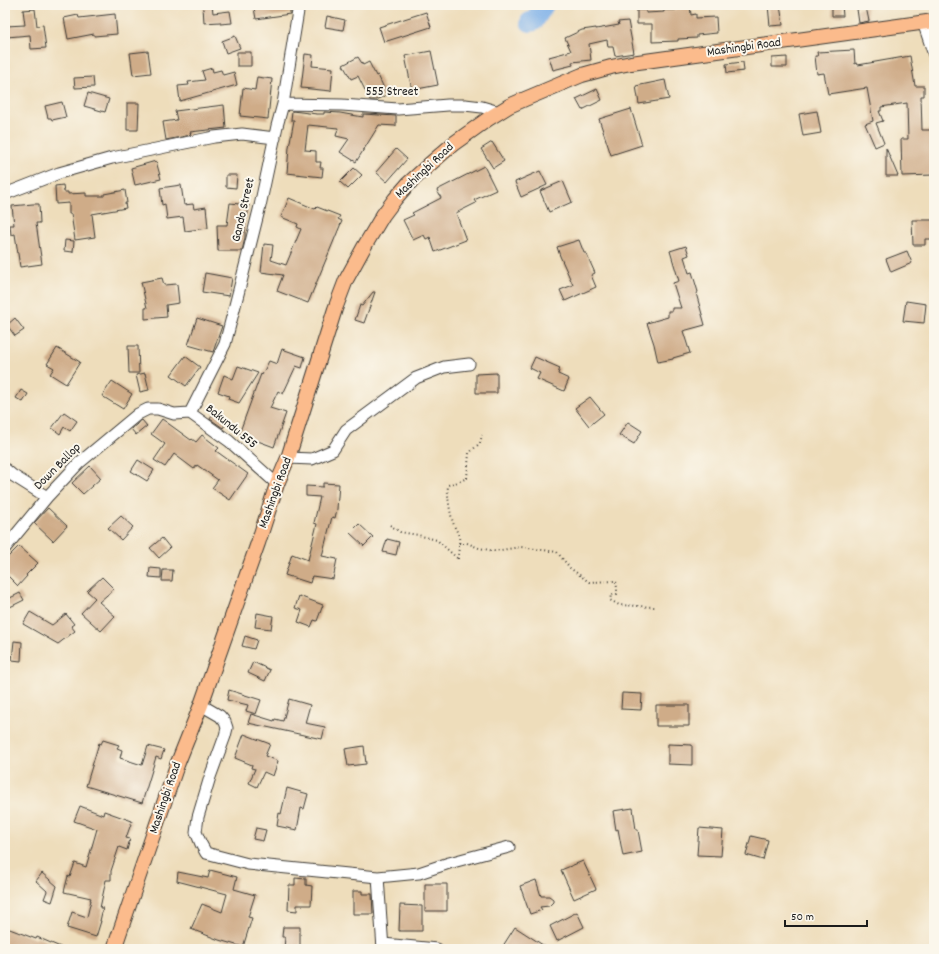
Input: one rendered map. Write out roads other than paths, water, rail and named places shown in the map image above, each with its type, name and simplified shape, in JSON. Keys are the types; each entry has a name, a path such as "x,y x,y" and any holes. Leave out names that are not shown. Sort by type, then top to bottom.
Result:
{"main road":[{"name":"Mashingbi Road","path":"114,949 177,765 201,705 258,543 277,484 288,458 335,309 346,280 383,216 408,184 470,132 499,112 525,98 594,71 631,63 928,21"}],"street":[{"name":"Gando Street","path":"190,413 225,344 240,290 283,104 299,5"},
{"path":"928,21 934,55"},
{"name":"555 Street","path":"283,104 342,105 398,109 448,104 465,104 499,112"},
{"path":"5,194 59,173 112,158 214,137 242,134 275,138"},
{"path":"288,458 312,459 333,450 346,430 416,378 444,367 469,364"},
{"name":"Bakundu 555","path":"138,414 148,409 158,409 174,414 190,413 229,441 277,484"},
{"name":"Down Ballop","path":"5,548 47,497 79,463 138,414"},
{"path":"5,469 47,497"},
{"path":"201,705 220,716 225,722 227,728 198,817 196,832 206,854 248,864 378,877 419,873 449,863 509,847"},
{"path":"378,877 383,946 437,949"}],"waterway":[{"path":"530,22 534,21 544,5"}]}
